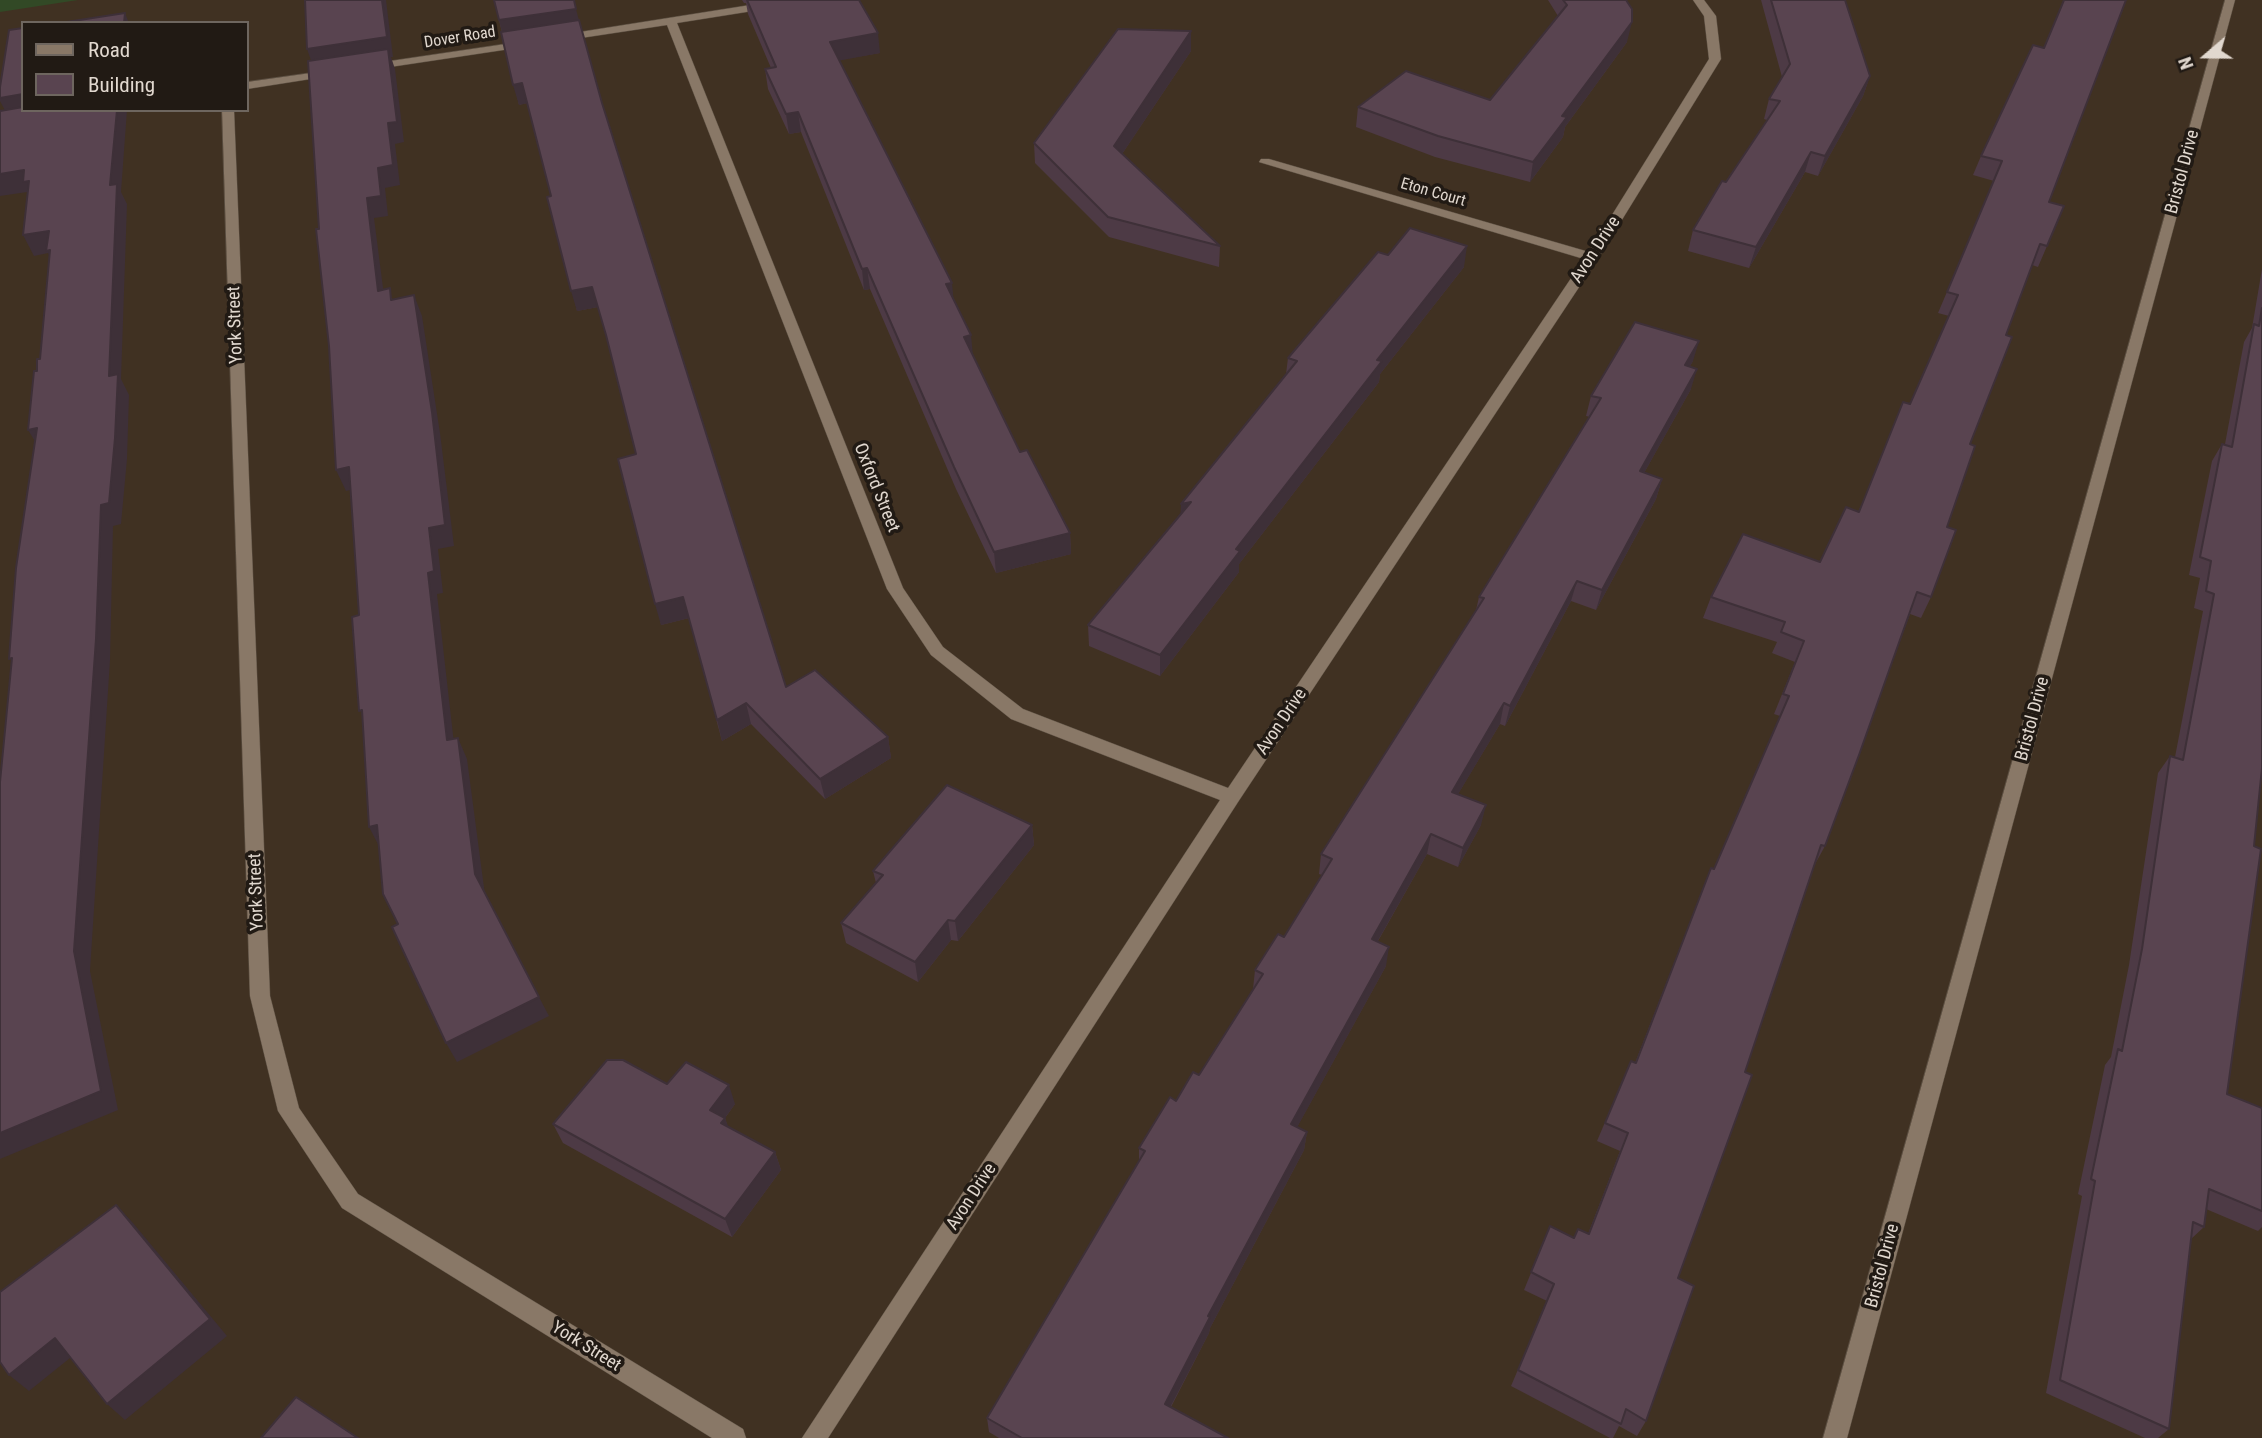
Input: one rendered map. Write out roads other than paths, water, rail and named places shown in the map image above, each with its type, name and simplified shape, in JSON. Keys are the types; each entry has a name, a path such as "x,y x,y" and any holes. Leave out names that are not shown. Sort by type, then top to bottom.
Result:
{"street":[{"path":"548,40 803,0"},
{"name":"Avon Drive","path":"814,1438 1233,797 1592,257 1716,59 1710,16 1698,0"},
{"name":"Bristol Drive","path":"1835,1438 2230,0"},
{"name":"Oxford Street","path":"671,21 895,589 937,651 1017,714 1233,797"},
{"name":"Dover Road","path":"356,70 534,42"},
{"path":"248,86 342,72"},
{"name":"York Street","path":"228,112 260,996 289,1111 350,1201 734,1438"},
{"name":"Eton Court","path":"1265,162 1592,257"}]}
